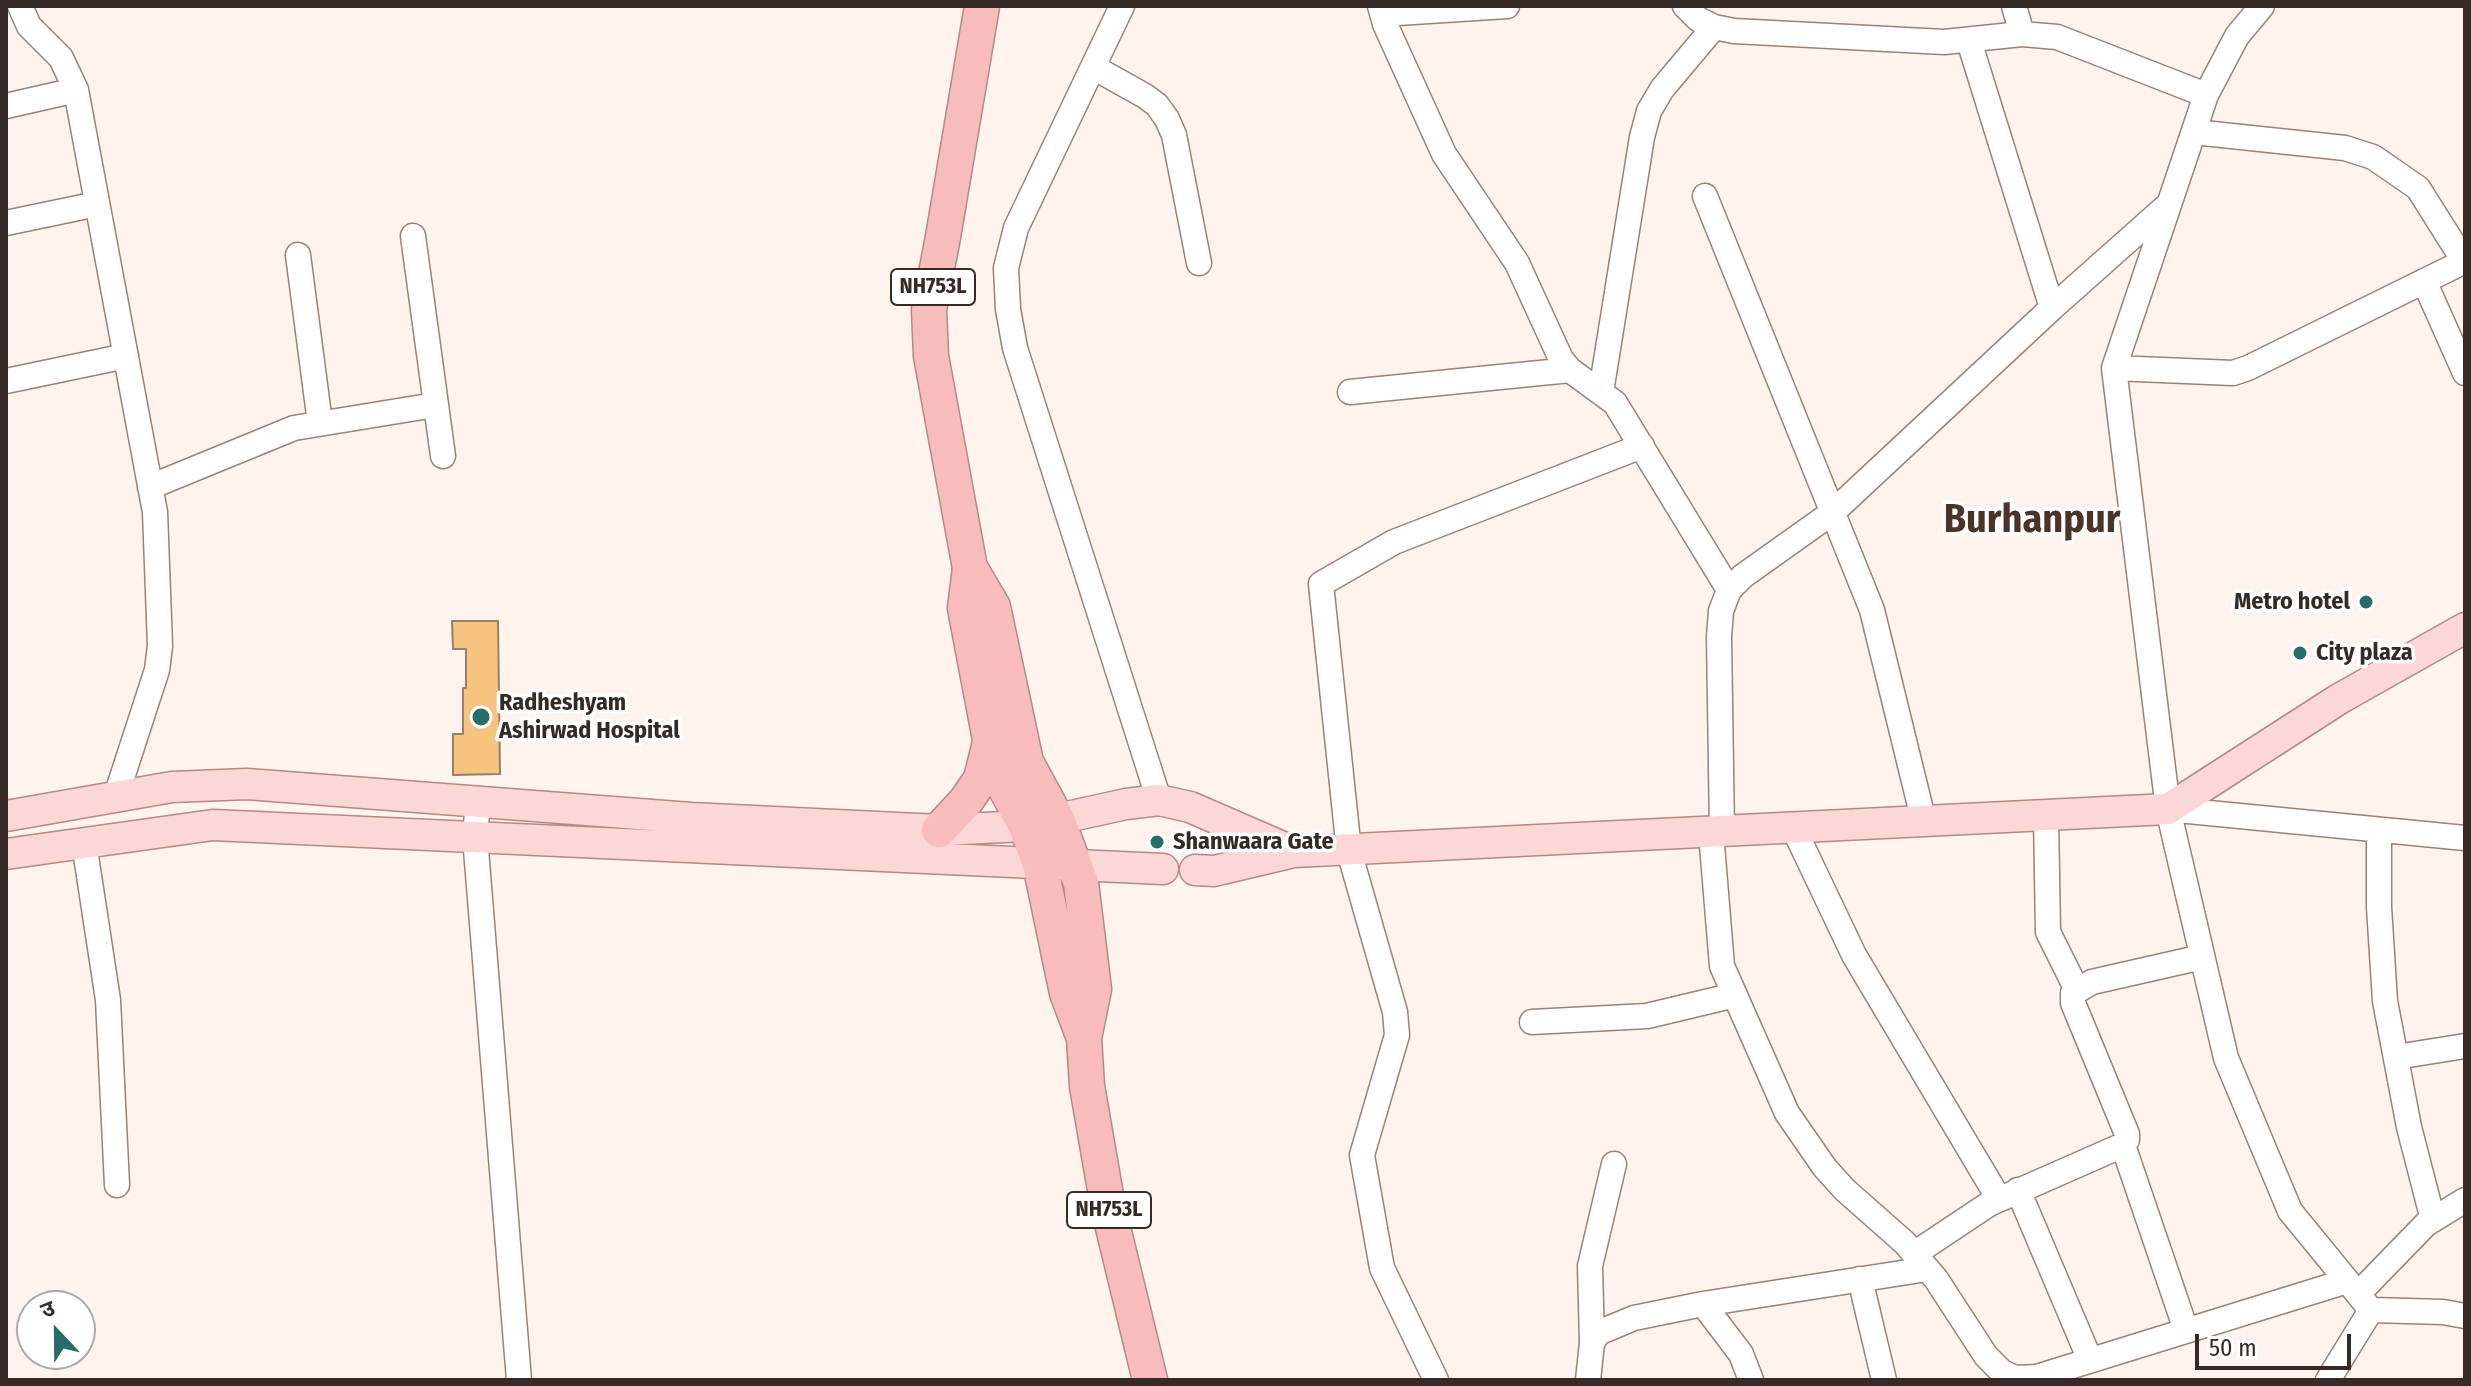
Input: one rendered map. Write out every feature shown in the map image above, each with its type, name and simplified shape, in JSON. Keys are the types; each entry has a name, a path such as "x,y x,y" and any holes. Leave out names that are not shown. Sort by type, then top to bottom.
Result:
{"highway":[{"name":"NH753L","path":"982,6 929,310 931,356 970,568 965,608 996,771 1075,865 1081,883 1094,989 1084,1038 1087,1086 1108,1207 1150,1380"},
{"name":"NH753L","path":"970,568 993,607 1041,823 1040,864 1067,993 1084,1038"},
{"path":"939,830 966,801 981,779 991,741"}],"main road":[{"path":"1195,870 1214,871 1294,852 2168,809 2339,699 2465,628"},
{"path":"6,816 196,785 247,784 691,818 939,830 1041,823 1159,800 1190,807 1294,852"},
{"path":"6,854 213,825 1163,869"}],"street":[{"path":"1122,6 1016,228 1006,268 1008,309 1015,348 1159,800"},
{"path":"1507,6 1381,10 1444,154 1517,263 1561,359 1570,370 1615,403 1729,590"},
{"path":"1685,6 1698,19 1714,27 1734,31 1944,42 2022,34 2057,37 2206,95"},
{"path":"2014,6 2022,34"},
{"path":"2262,6 2237,36 2206,95 2114,368 2168,809 2226,1058 2290,1211 2359,1295"},
{"path":"21,7 29,26 61,58 76,90 158,537 160,646 151,694 116,796"},
{"path":"1601,392 1642,137 1649,111 1662,89 1714,27"},
{"path":"1969,41 2052,308"},
{"path":"1093,67 1145,96 1157,105 1167,119 1174,135 1199,263"},
{"path":"6,106 76,90"},
{"path":"2114,368 2233,373 2464,261 2418,188 2373,157 2345,148 2194,132"},
{"path":"1705,196 1877,625 1924,822"},
{"path":"6,223 97,204"},
{"path":"2169,204 1833,512 1743,576 1729,590 1721,611 1719,637 1717,833 1721,958 1791,1120 1845,1190 1920,1261 1968,1325 1986,1356 2004,1376 2040,1379 2186,1330 2359,1295 2465,1316"},
{"path":"413,236 443,456"},
{"path":"298,255 320,423"},
{"path":"2424,281 2465,373"},
{"path":"6,381 126,356"},
{"path":"1350,392 1570,370"},
{"path":"150,487 280,433 320,423 435,405"},
{"path":"1436,1380 1382,1268 1362,1155 1397,1035 1395,1012 1349,851 1321,584 1394,542 1642,446"},
{"path":"478,801 475,837 519,1380"},
{"path":"2168,809 2465,838"},
{"path":"2046,816 2048,932 2077,990"},
{"path":"1794,829 1854,955 2008,1194 2090,1360"},
{"path":"2379,830 2379,907 2385,1001 2409,1127 2433,1220"},
{"path":"84,843 108,1000 117,1185"},
{"path":"1592,1343 1598,1333 1634,1318 1860,1279 1920,1261 2008,1194 2123,1145 2127,1134 2073,1003 2073,993 2092,982 2202,957"},
{"path":"1532,1022 1647,1016 1735,995"},
{"path":"2396,1057 2465,1046"},
{"path":"2123,1145 2186,1330"},
{"path":"1588,1380 1592,1343 1590,1266 1614,1164"},
{"path":"2328,1380 2359,1295 2433,1220 2465,1200"},
{"path":"1860,1279 1884,1380"},
{"path":"1703,1304 1741,1354 1751,1380"}],"building":[{"path":"452,621 498,621 500,774 453,775 453,734 463,734 466,649 453,649"}],"place":[{"name":"Metro hotel","path":"2366,602"},
{"name":"City plaza","path":"2300,653"},
{"name":"Radheshyam Ashirwad Hospital","path":"481,717"},
{"name":"Shanwaara Gate","path":"1157,842"}],"district":[{"name":"Burhanpur","path":"2032,521"}]}
